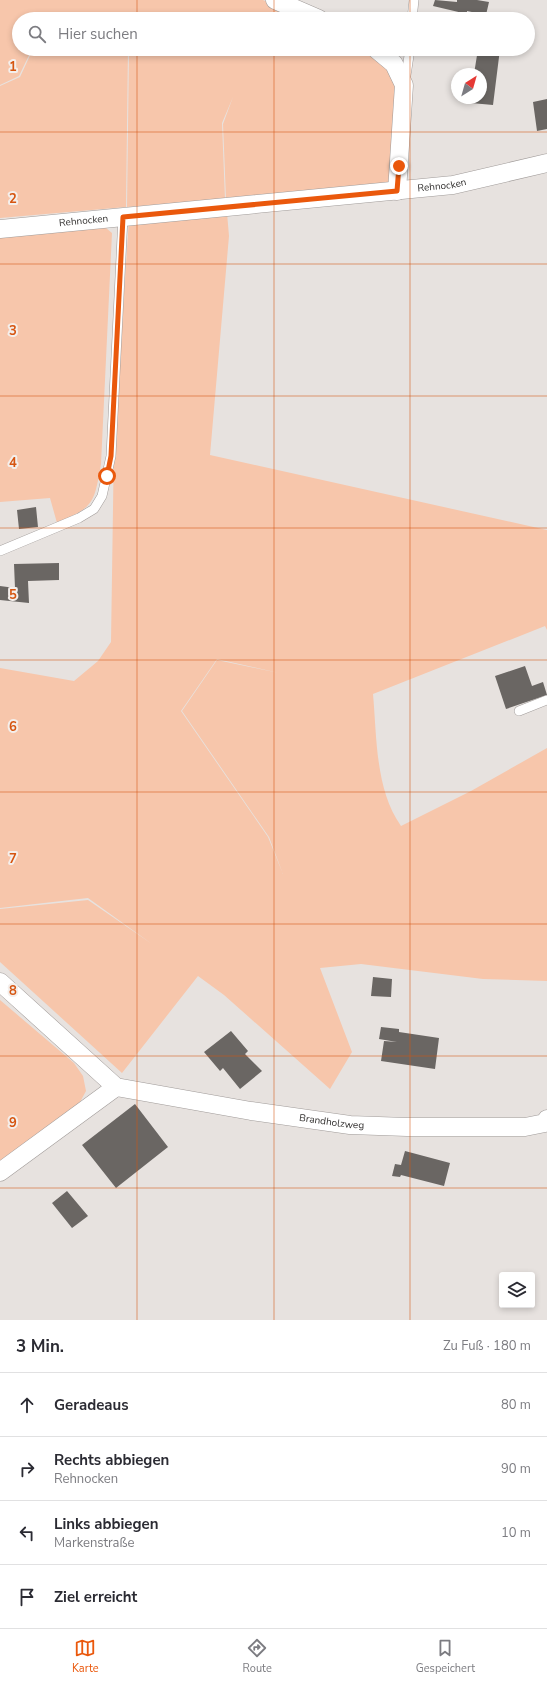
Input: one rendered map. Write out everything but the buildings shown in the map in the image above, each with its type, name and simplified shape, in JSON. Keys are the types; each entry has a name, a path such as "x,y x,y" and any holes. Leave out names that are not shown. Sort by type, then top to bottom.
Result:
{"street":[{"path":"275,0 303,12"},
{"path":"384,56 394,64 404,85 397,191"},
{"name":"Rehnocken","path":"0,229 452,185 547,163"},
{"path":"0,982 116,1087 0,1172"},
{"name":"Brandholzweg","path":"116,1087 251,1111 350,1125 407,1127 525,1127 545,1123 547,1119"}],"lane":[{"path":"413,12 414,0"},
{"path":"404,85 409,56"},
{"path":"0,551 79,518 94,509 102,496 111,456 123,217"},
{"path":"519,711 547,700"}],"shaded area":[{"path":"0,0 263,0 289,12 12,12 12,56 29,56 19,76 0,85"},
{"path":"30,56 128,56 126,207 0,218 0,86 20,77"},
{"path":"129,56 375,56 390,70 398,87 391,179 386,185 226,199 223,124 233,97 222,123 225,199 127,207"},
{"path":"227,213 229,236 210,455 547,530 547,630 545,626 373,694 377,745 382,779 386,796 392,811 401,826 471,791 547,748 547,981 483,979 361,964 320,968 352,1052 330,1089 224,995 198,976 122,1073 0,962 0,909 88,900 152,944 88,898 0,908 0,668 74,681 98,661 111,642 114,441 129,219","holes":["217,659 279,673 217,660 182,711 269,837 283,874 268,837 181,711"]},
{"path":"106,228 112,233 101,464 94,496 90,502 78,513 57,523 50,498 0,502 0,235"},
{"path":"0,1000 74,1063 83,1076 86,1091 79,1104 0,1163"}],"route":[{"path":"107,476 111,456 123,217 397,191 399,166"}]}
